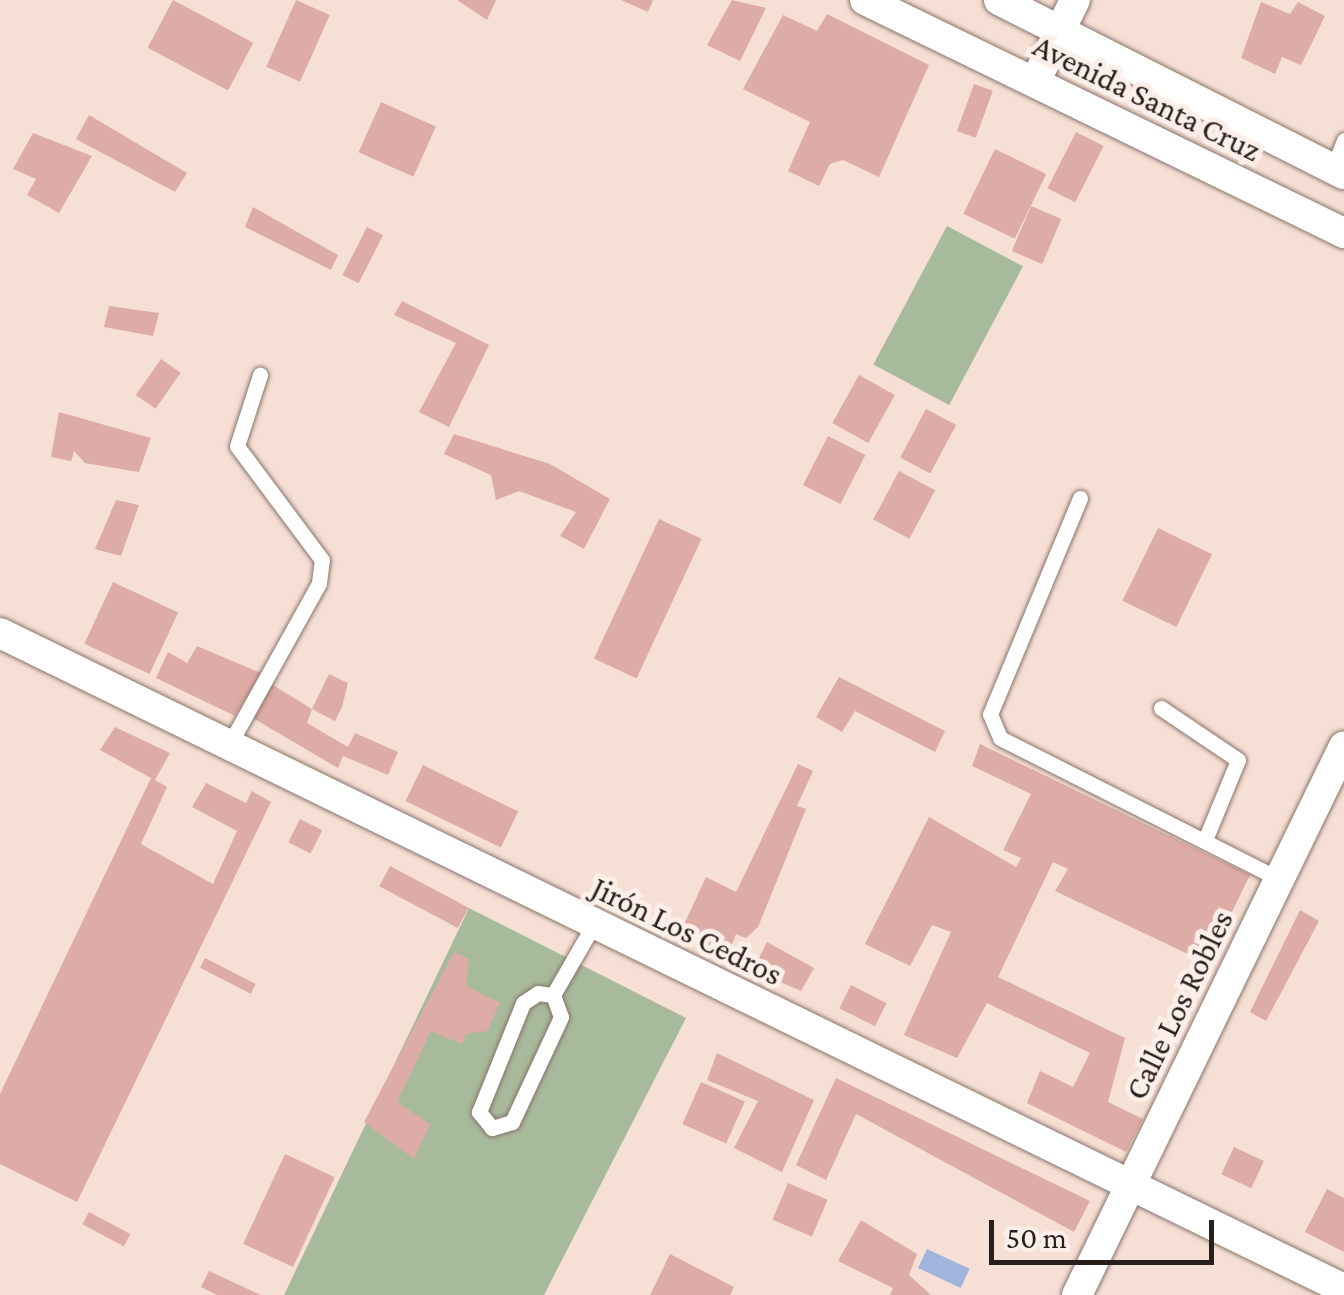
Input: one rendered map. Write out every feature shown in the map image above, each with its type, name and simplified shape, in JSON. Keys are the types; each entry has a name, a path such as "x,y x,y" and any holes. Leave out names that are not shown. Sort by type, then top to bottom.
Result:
{"street":[{"name":"Avenida Santa Cruz","path":"865,0 1344,233"},
{"name":"Avenida Santa Cruz","path":"999,0 1340,161"},
{"path":"1035,82 1074,0"},
{"name":"Jirón Los Cedros","path":"0,634 1344,1290"},
{"name":"Calle Los Robles","path":"1077,1295 1344,746"}],"lane":[{"path":"229,746 320,584 322,560 236,446 260,375"},
{"path":"1080,498 993,724 1000,738 1279,879"},
{"path":"1161,708 1238,760 1205,840"},
{"path":"553,995 561,1017 512,1122 492,1128 478,1112 523,1004 553,995 594,924"}],"green space":[{"path":"947,226 1023,266 949,405 873,365"},
{"path":"469,908 686,1018 544,1295 284,1295"}],"water":[{"path":"927,1249 970,1269 961,1288 918,1268"}],"building":[{"path":"173,0 253,43 228,90 148,48"},
{"path":"296,0 330,15 300,82 266,67"},
{"path":"457,0 496,0 487,20"},
{"path":"621,0 653,0 648,12"},
{"path":"732,0 766,8 740,61 707,45"},
{"path":"1261,2 1290,14 1298,2 1325,16 1301,65 1282,57 1275,74 1241,58"},
{"path":"827,14 929,65 879,177 843,160 830,164 819,186 788,171 810,122 743,89 783,15 817,31"},
{"path":"974,84 993,91 976,138 957,131"},
{"path":"381,102 436,126 413,177 359,152"},
{"path":"89,115 187,173 175,192 76,139"},
{"path":"1076,132 1104,146 1075,202 1047,188"},
{"path":"33,133 92,156 59,213 27,195 36,179 13,169"},
{"path":"995,149 1046,174 1015,239 963,214"},
{"path":"1031,206 1061,219 1042,264 1012,251"},
{"path":"253,207 338,255 331,270 245,227"},
{"path":"367,227 383,235 359,283 342,275"},
{"path":"402,301 489,345 449,427 419,412 456,343 394,315"},
{"path":"109,306 159,313 153,336 104,327"},
{"path":"161,359 181,373 155,409 136,395"},
{"path":"859,375 895,395 868,443 832,423"},
{"path":"926,409 956,425 930,474 900,458"},
{"path":"59,412 151,438 139,472 85,463 74,451 71,461 51,457"},
{"path":"454,434 550,464 610,499 584,549 560,536 576,512 519,491 496,500 491,475 444,454"},
{"path":"828,436 865,455 840,504 803,485"},
{"path":"899,471 935,490 909,539 873,520"},
{"path":"116,500 139,505 121,556 95,549"},
{"path":"659,519 702,539 637,678 594,659"},
{"path":"1158,528 1212,554 1176,627 1122,601"},
{"path":"113,582 178,612 150,674 84,644"},
{"path":"197,646 261,673 235,716 156,678 168,652 187,663"},
{"path":"329,674 348,683 335,721 312,709"},
{"path":"839,677 945,731 935,752 855,711 842,732 816,717"},
{"path":"273,685 312,709 307,723 348,747 355,733 398,752 388,775 343,756 338,768 251,717"},
{"path":"115,727 170,753 155,780 167,787 141,844 213,884 237,831 192,807 206,783 246,803 252,791 271,802 77,1202 0,1164 0,1094 151,778 100,750"},
{"path":"980,744 1250,875 1207,963 1055,891 1068,869 1053,862 998,977 1125,1038 1108,1102 1143,1119 1126,1152 1027,1103 1040,1071 1073,1087 1090,1053 987,1003 957,1058 904,1035 951,932 932,925 910,966 865,944 929,817 1016,867 1021,858 1003,850 1031,794 972,766"},
{"path":"798,764 813,771 797,806 806,809 758,927 746,938 736,934 728,955 681,931 706,877 736,892"},
{"path":"423,765 518,811 501,847 405,801"},
{"path":"300,819 322,830 310,854 288,842"},
{"path":"390,866 469,908 458,928 379,886"},
{"path":"1300,910 1319,921 1266,1021 1250,1012"},
{"path":"767,942 814,968 801,991 753,970"},
{"path":"454,952 469,959 466,986 500,1003 487,1031 466,1034 462,1044 431,1031 397,1102 430,1124 414,1159 364,1122"},
{"path":"205,958 256,984 251,994 200,968"},
{"path":"851,985 887,1003 875,1026 839,1008"},
{"path":"717,1053 814,1100 782,1172 734,1148 758,1101 707,1080"},
{"path":"836,1078 1090,1201 1074,1232 856,1114 826,1180 796,1165"},
{"path":"701,1082 745,1102 726,1144 682,1124"},
{"path":"1234,1147 1264,1161 1251,1188 1221,1174"},
{"path":"285,1154 335,1177 293,1267 243,1244"},
{"path":"788,1183 828,1200 812,1237 772,1220"},
{"path":"1327,1189 1344,1198 1344,1252 1305,1232"},
{"path":"89,1212 130,1234 124,1246 82,1224"},
{"path":"861,1220 917,1254 909,1275 931,1295 890,1295 893,1288 838,1261"},
{"path":"670,1254 734,1287 730,1295 650,1295"},
{"path":"209,1271 261,1295 217,1295 201,1287"}]}
